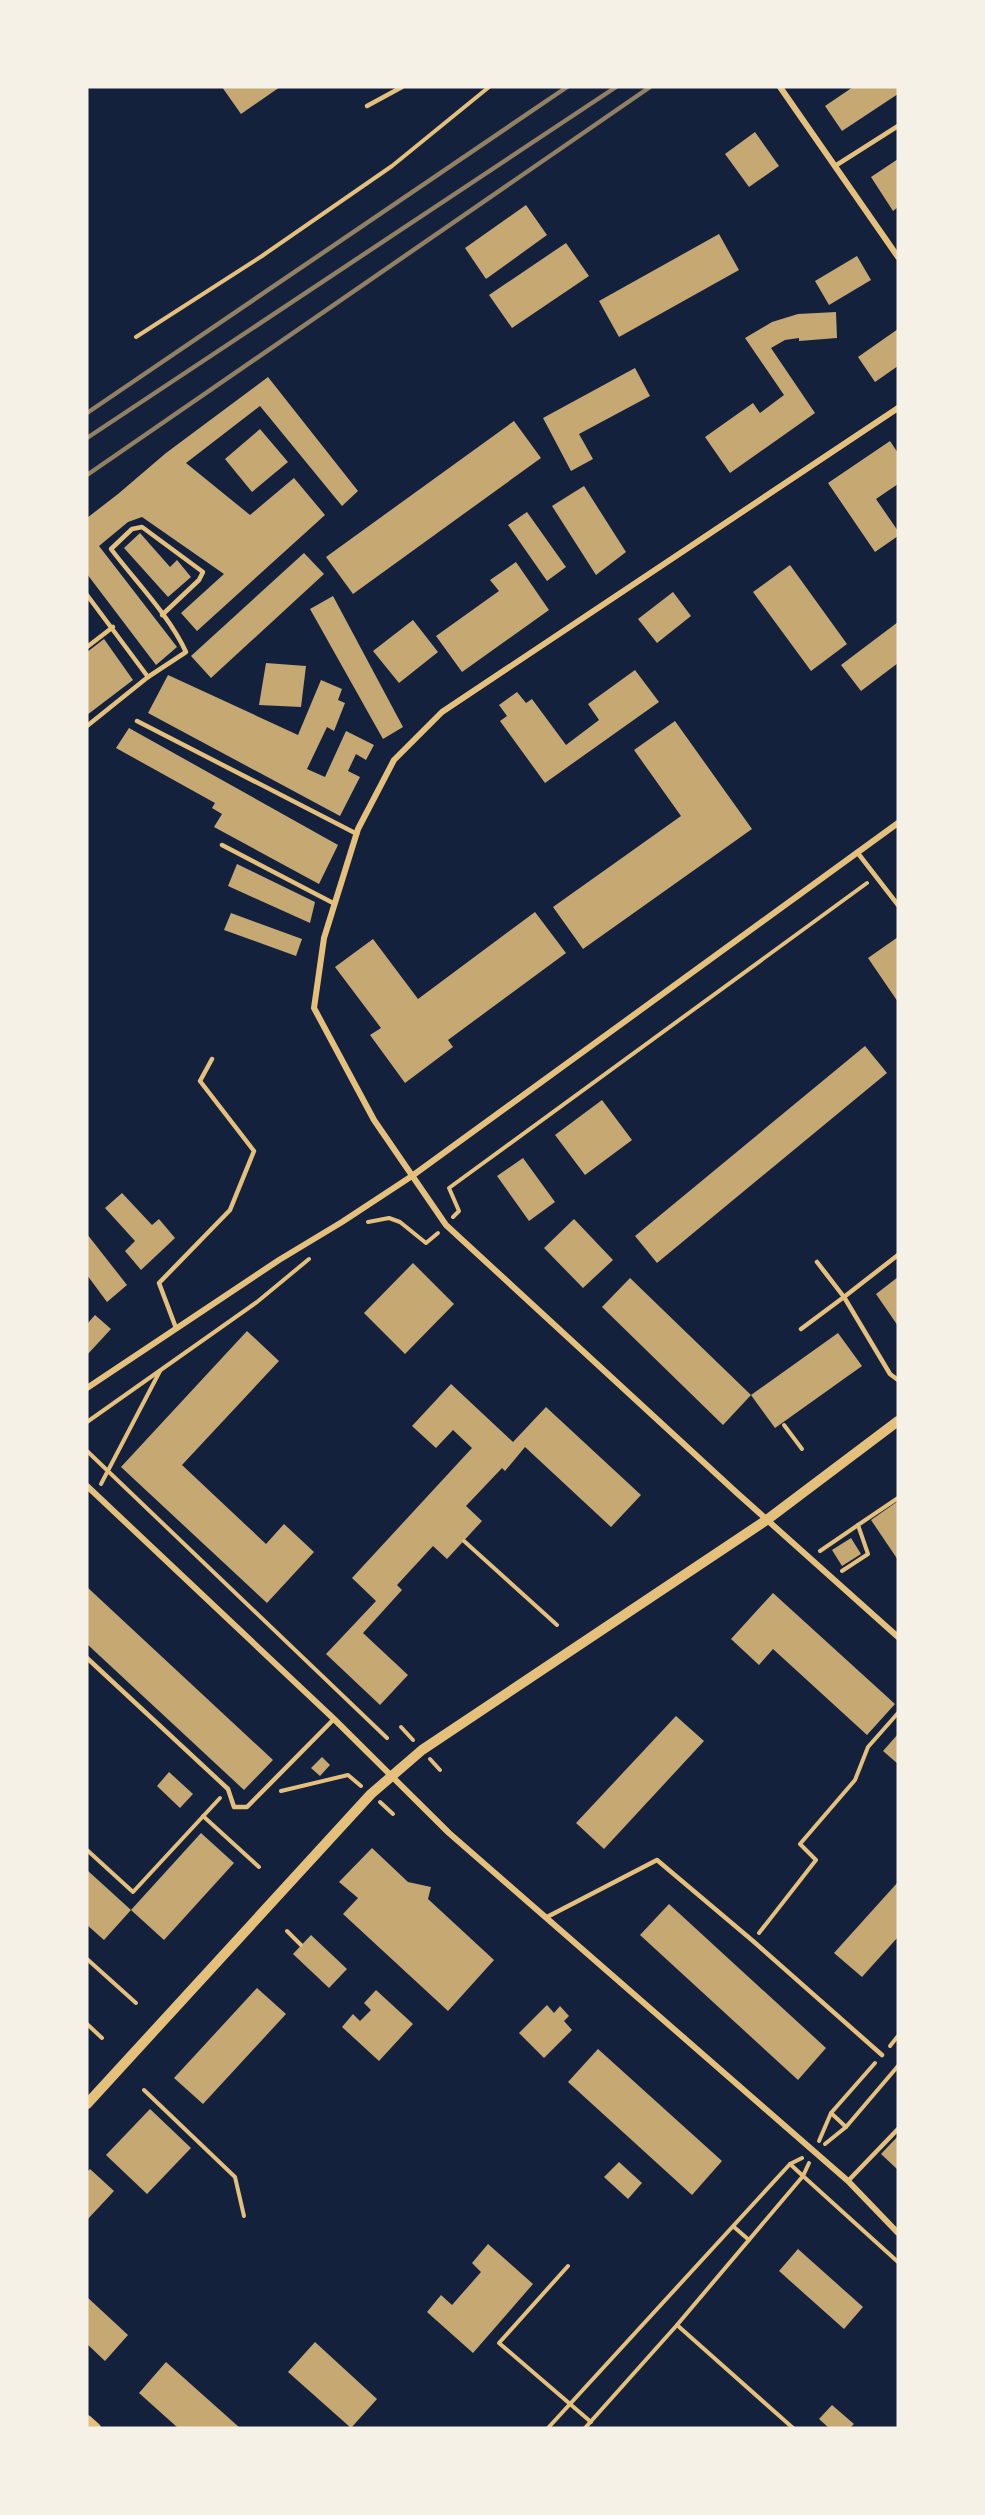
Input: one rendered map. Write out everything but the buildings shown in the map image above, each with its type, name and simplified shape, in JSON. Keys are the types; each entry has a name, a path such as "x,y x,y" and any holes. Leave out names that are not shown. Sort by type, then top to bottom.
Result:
{"street":[{"path":"780,87 898,257"},
{"path":"898,408 442,712 394,760 357,834 324,938 314,1008 374,1120 446,1225 898,1636"},
{"path":"87,1388 412,1176 898,823"},
{"path":"87,2104 371,1794 422,1750 768,1519 898,1421"},
{"path":"87,1486 334,1719 449,1833 848,2181 898,2233"},
{"path":"87,2420 96,2428"}],"lane":[{"path":"367,106 402,87"},
{"path":"835,166 898,126"},
{"path":"87,726 148,677 186,652 179,636 162,615 111,549 132,529 142,527 203,572 199,580 162,615"},
{"path":"87,595 148,677"},
{"path":"87,647 113,627"},
{"path":"137,721 357,834"},
{"path":"222,845 335,904"},
{"path":"857,852 898,905"},
{"path":"176,1328 159,1283 230,1210 254,1151 200,1081 212,1059"},
{"path":"801,1329 898,1255"},
{"path":"817,1262 844,1297 890,1374 898,1380"},
{"path":"87,1658 228,1790 234,1807 247,1807 334,1719"},
{"path":"547,1917 657,1860 882,2055"},
{"path":"848,2181 898,2129"}],"path":[{"path":"136,337 262,256 392,166 489,87"},
{"path":"366,1222 389,1218 400,1222 426,1244 459,1211 449,1188 875,877"},
{"path":"87,1422 257,1302 315,1254"},
{"path":"95,1494 162,1367"},
{"path":"784,1425 802,1449"},
{"path":"87,1451 387,1738"},
{"path":"819,1551 898,1498"},
{"path":"841,1572 868,1554 858,1525"},
{"path":"464,1540 557,1625"},
{"path":"753,1941 816,1860 800,1844 855,1780 868,1747 898,1713"},
{"path":"257,1797 348,1775"},
{"path":"87,1850 133,1892 228,1790"},
{"path":"204,1816 259,1867"},
{"path":"287,1931 301,1944"},
{"path":"87,1959 136,2003"},
{"path":"87,2024 102,2038"},
{"path":"585,2428 677,2325 803,2176 831,2113 898,2036"},
{"path":"548,2428 790,2164 814,2152 846,2127 898,2066"},
{"path":"144,2090 235,2177 244,2216"},
{"path":"831,2113 846,2127"},
{"path":"790,2164 898,2262"},
{"path":"734,2227 749,2240"},
{"path":"568,2266 499,2343 591,2422"},
{"path":"677,2325 793,2428"}],"railway":[{"path":"87,413 567,87"},
{"path":"87,438 616,87"},
{"path":"87,475 650,87"}]}
